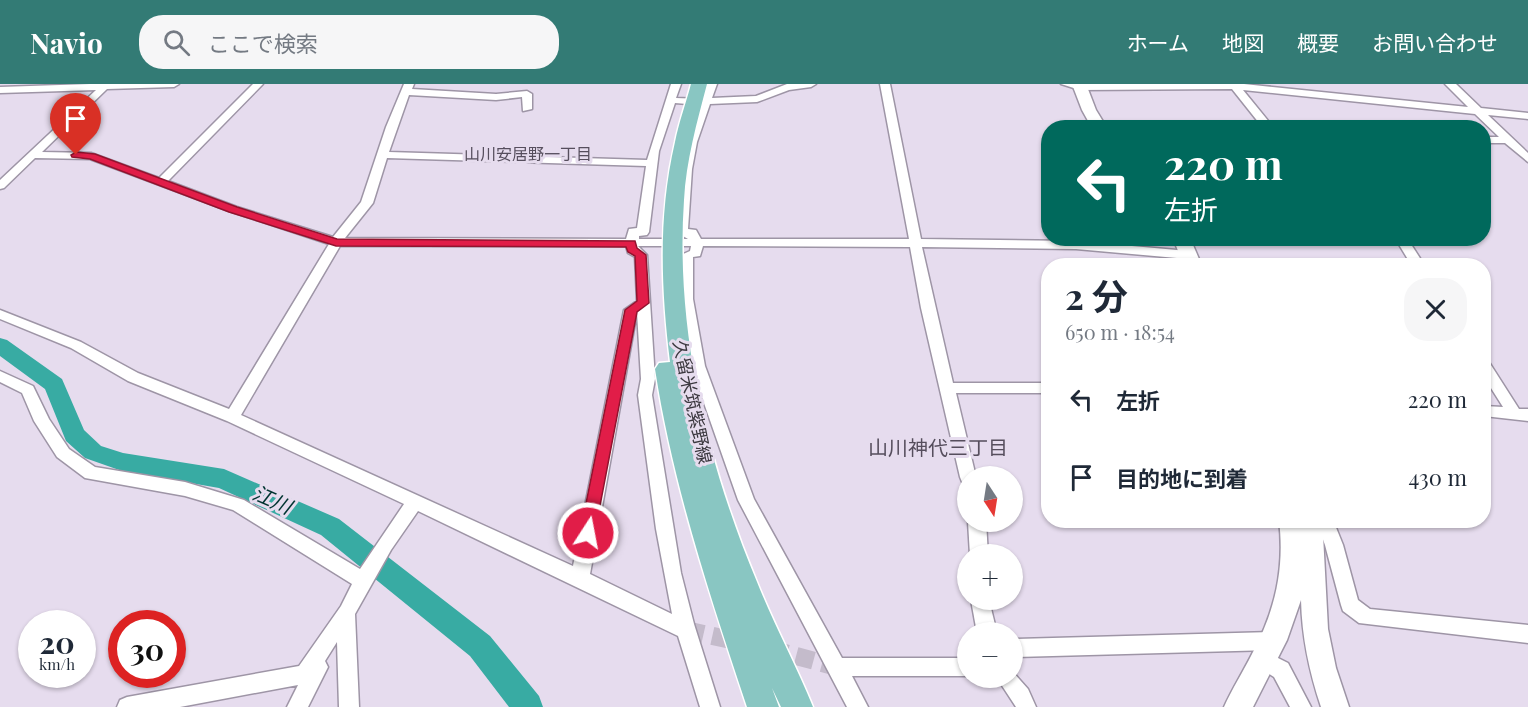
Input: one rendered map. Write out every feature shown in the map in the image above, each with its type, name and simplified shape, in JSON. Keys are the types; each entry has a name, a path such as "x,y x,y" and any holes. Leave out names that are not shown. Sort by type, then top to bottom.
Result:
{"main road":[{"name":"久留米筑紫野線","path":"688,94 664,244 658,304 672,408 688,472 724,594 763,707"},
{"name":"久留米筑紫野線","path":"664,244 688,399 726,539 797,707"}],"street":[{"path":"0,90 52,86 103,88 174,84"},
{"path":"160,182 258,84"},
{"path":"710,707 672,575 645,395 648,379 641,255 632,250 631,244 633,232 643,232 654,151 688,94 712,84"},
{"path":"688,94 757,99 787,87 811,84"},
{"path":"885,84 928,308 966,466"},
{"path":"1450,84 1490,120"},
{"path":"1095,120 1075,85 1235,86 1528,116"},
{"path":"1235,86 1263,120"},
{"path":"0,186 103,88"},
{"path":"232,417 336,242 367,203 392,127 408,88 496,97 527,94 526,109"},
{"path":"688,94 692,142 686,170 682,232 692,233 698,244 696,253 687,255 686,299 704,385 746,500 858,707"},
{"path":"1491,121 1528,159"},
{"path":"1491,140 1510,141"},
{"path":"33,154 91,156 233,209 336,242 1041,245"},
{"path":"384,155 653,163"},
{"path":"1090,246 1187,253"},
{"path":"580,578 631,310 643,303"},
{"path":"0,314 76,345 133,376 232,417 580,578 686,630"},
{"path":"1491,375 1522,415"},
{"path":"0,376 28,390 42,421 63,453 91,473 185,489 238,505 362,580"},
{"path":"948,388 1041,388"},
{"path":"1491,412 1522,415"},
{"path":"297,707 362,580 399,521 416,503"},
{"path":"1238,707 1269,651 1288,605 1296,545 1293,528"},
{"path":"1310,528 1315,629 1322,668 1335,707"},
{"path":"1327,528 1350,606 1366,617 1528,634"},
{"path":"127,707 305,674 346,612"},
{"path":"346,612 349,707"},
{"path":"1023,648 1269,651"},
{"path":"1269,651 1302,707"},
{"path":"837,667 957,667"},
{"path":"1015,688 1026,707"}],"waterway":[{"name":"江川","path":"0,345 54,385 74,435 93,452 122,462 193,472 224,479 330,527 480,646 528,707"}],"tunnel":[{"path":"686,630 744,643"},
{"path":"770,649 837,667"}],"district":[{"name":"山川安居野一丁目","path":"528,154"},
{"name":"山川神代三丁目","path":"938,448"}],"route":[{"path":"76,155 91,156 233,209 317,238 336,242 631,244 632,250 641,255 643,303 631,310 588,533"}]}
